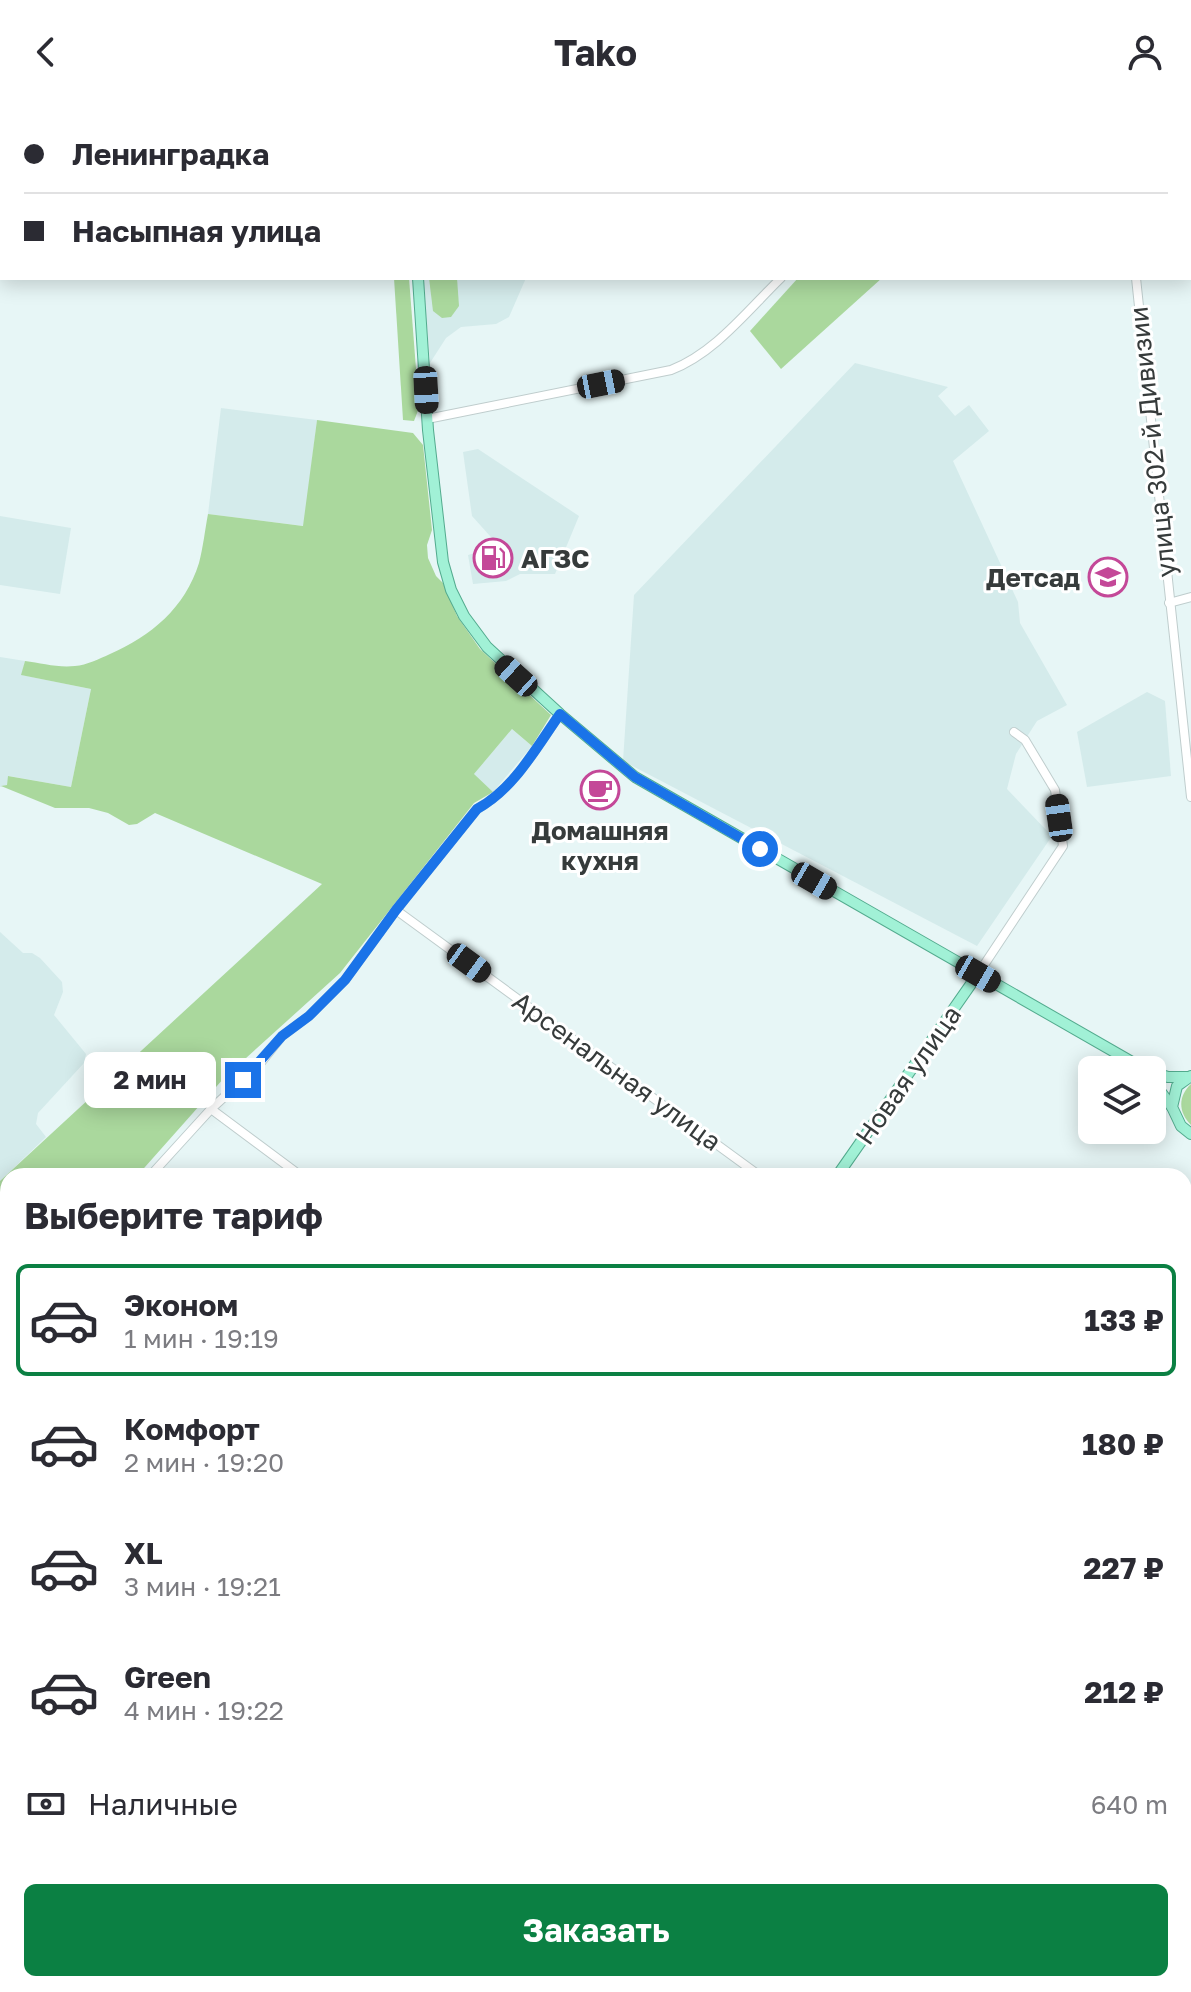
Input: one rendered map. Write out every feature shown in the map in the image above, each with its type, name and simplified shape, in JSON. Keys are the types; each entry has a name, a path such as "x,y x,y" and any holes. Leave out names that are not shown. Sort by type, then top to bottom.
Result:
{"main road":[{"path":"418,280 438,534 451,590 464,616 487,647 615,762 651,787 1120,1056"},
{"name":"Новая улица","path":"843,1168 978,974"},
{"path":"1166,1076 1189,1077"},
{"path":"1172,1107 1177,1086 1189,1077"},
{"path":"1166,1099 1181,1126 1190,1133"}],"street":[{"path":"427,419 688,364 717,341 779,280"},
{"name":"улица 302-й Дивизии","path":"1136,280 1191,797"},
{"path":"1169,603 1191,597"},
{"path":"157,1168 211,1109 259,1065 282,1036 309,1016 345,980 396,910 477,809 495,799 560,714"},
{"path":"978,974 1063,846 1055,790 1025,740 1014,732"},
{"name":"Арсенальная улица","path":"396,910 749,1168"},
{"path":"211,1109 290,1168"}],"shaded area":[{"path":"423,280 525,280 509,317 496,324 461,327 446,338 430,363"},
{"path":"855,363 948,387 938,396 955,416 969,405 989,431 953,461 1018,602 1020,623 1067,705 1037,721 1016,754 1007,789 1052,836 977,946 623,761 634,595"},
{"path":"221,408 317,420 304,526 208,514"},
{"path":"478,449 579,516 555,574 520,574 506,581 473,584 468,555 499,546 472,516 463,452"},
{"path":"0,516 71,528 60,594 0,585"},
{"path":"0,657 25,661 22,675 91,689 71,787 9,776 7,785 0,787"},
{"path":"1147,692 1165,701 1171,776 1087,787 1077,732"},
{"path":"512,729 532,746 493,792 473,775"},
{"path":"0,932 23,953 32,953 40,958 62,982 63,992 54,1015 86,1054 84,1063 38,1113 36,1124 46,1137 14,1168 0,1168"}],"green space":[{"path":"394,280 409,280 419,408 414,421 403,420"},
{"path":"429,280 457,280 459,306 451,317 442,318 433,311"},
{"path":"796,280 880,280 781,369 750,331"},
{"path":"317,420 413,433 423,445 432,530 427,545 428,558 436,576 443,583 457,616 480,649 551,715 532,746 512,729 474,774 493,792 474,803 340,973 224,1078 144,1168 14,1168 322,884 155,813 137,824 129,825 108,813 89,808 55,808 1,786 7,785 8,776 71,787 91,689 21,675 25,661 62,666 84,664 125,647 165,619 193,579 208,514 303,526"},
{"path":"1191,1084 1191,1125 1181,1104"}],"place":[{"name":"АГЗС","path":"493,558"},
{"name":"Детсад","path":"1108,577"},
{"name":"Домашняя кухня","path":"600,790"}],"route":[{"path":"243,1080 282,1036 309,1016 345,980 396,910 477,809 495,799 560,714 635,777 760,849"}]}
